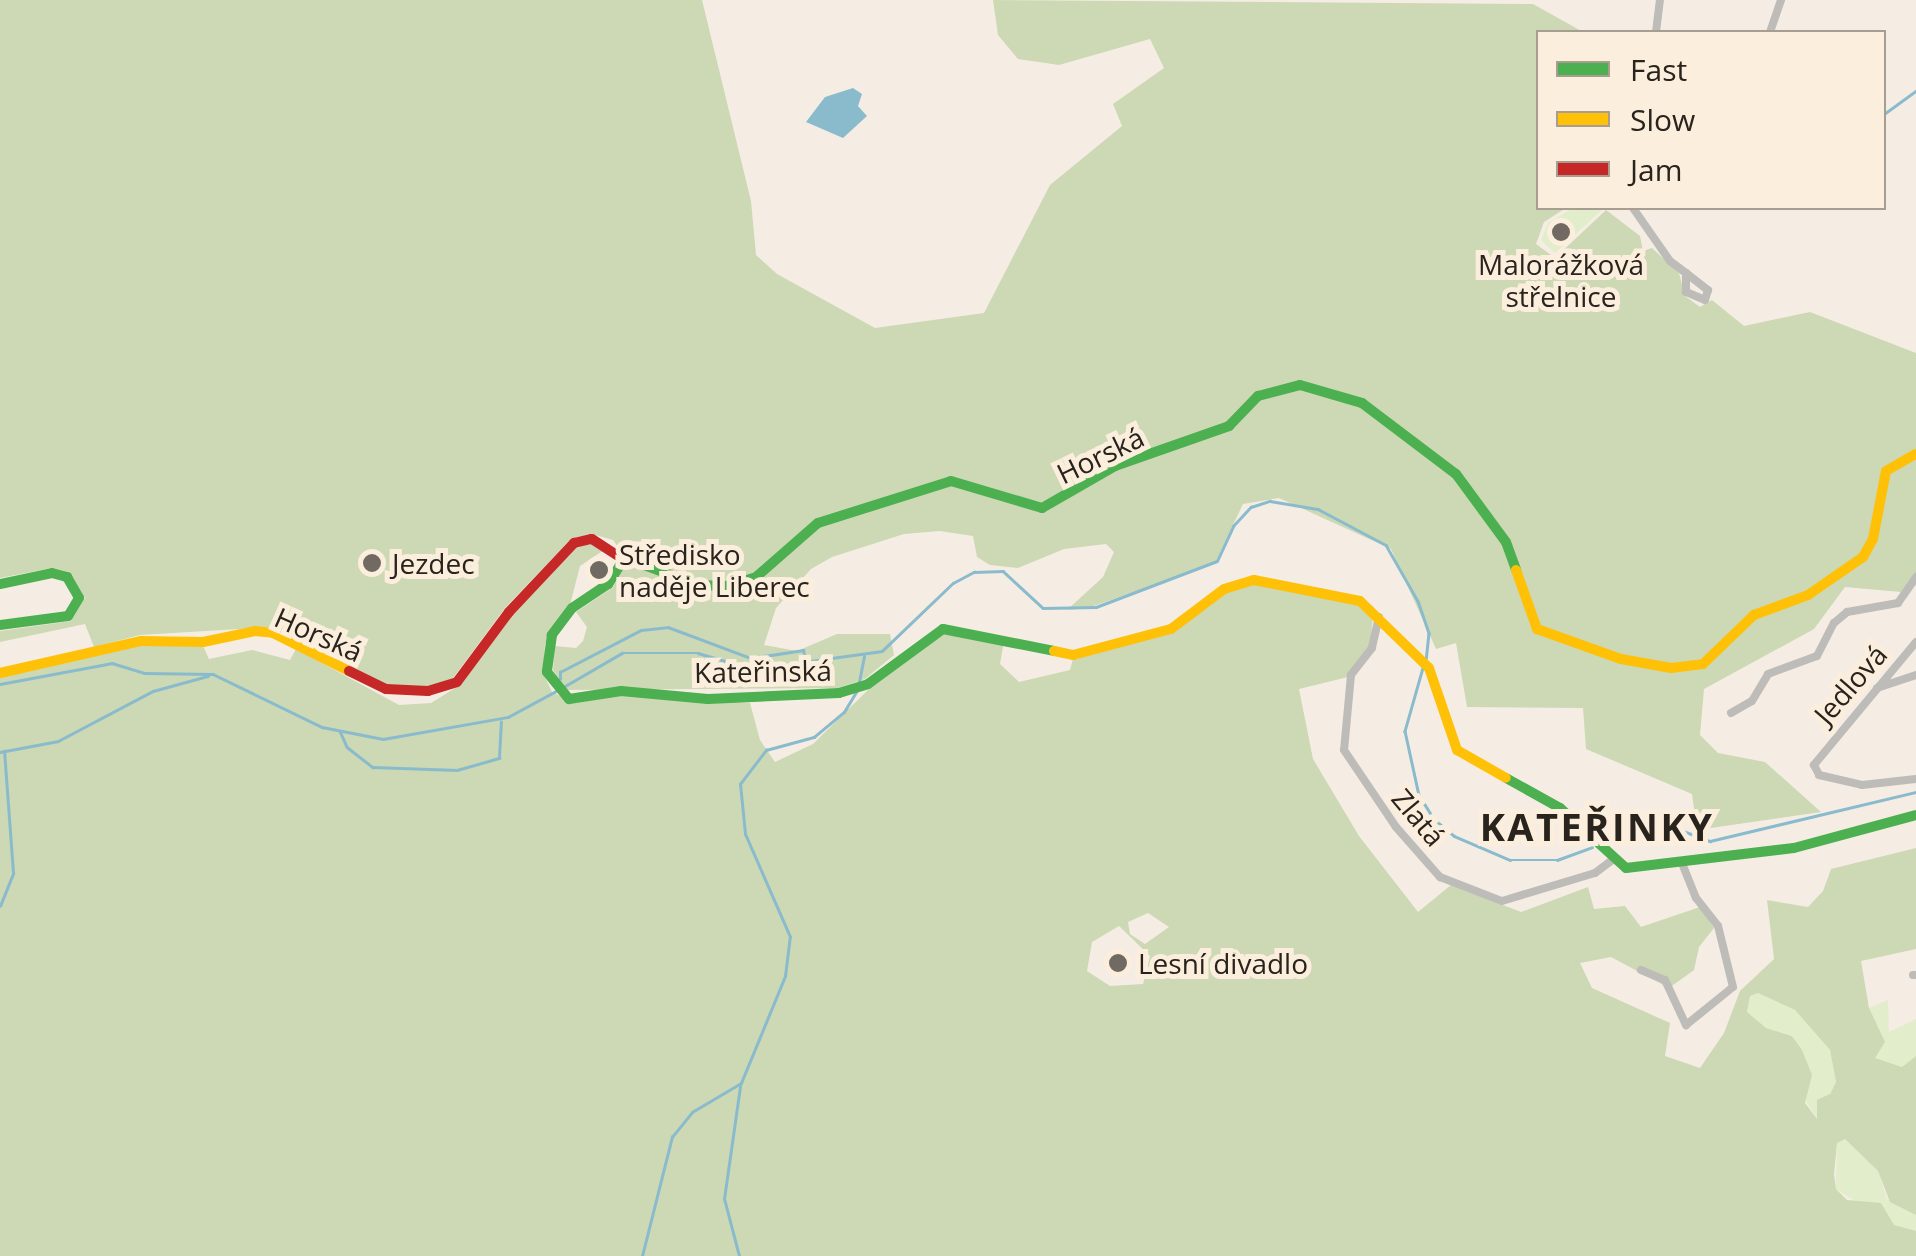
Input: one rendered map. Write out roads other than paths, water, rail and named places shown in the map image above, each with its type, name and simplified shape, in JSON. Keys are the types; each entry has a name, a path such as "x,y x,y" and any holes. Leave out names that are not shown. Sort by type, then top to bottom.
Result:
{"street":[{"path":"1656,30 1660,0"},
{"path":"1771,30 1781,0"},
{"path":"1634,210 1670,261 1686,273"},
{"name":"Horská","path":"0,673 141,641 203,642 254,631 273,633 386,688 428,691 457,682 574,543 610,545 622,562 698,586 727,586 756,577 818,523 932,482 951,481 1042,508 1115,466 1229,426 1258,396 1286,387 1324,387 1362,403 1418,452 1456,474 1506,542 1537,629 1621,659 1670,668 1703,664 1754,615 1808,595 1862,557 1874,539 1886,471 1916,454"},
{"name":"Kateřinská","path":"622,562 608,584 557,626 547,660 552,683 569,699 621,690 708,699 839,693 868,684 943,629 1073,655 1171,628 1224,589 1254,580 1342,593 1379,617 1429,668 1456,750 1560,808 1606,856"},
{"path":"0,584 52,574 67,577 79,598 68,616 0,626"},
{"path":"1731,713 1752,701 1768,674 1817,656 1834,623 1847,612 1898,604 1916,577"},
{"name":"Zlatá","path":"1379,617 1372,648 1352,675 1344,750 1396,827 1440,877 1502,901 1594,873 1606,856"},
{"name":"Jedlová","path":"1916,642 1826,748 1816,770 1862,785 1916,779"},
{"path":"1877,688 1916,676"},
{"path":"1606,856 1626,868 1683,866 1794,848 1916,815"},
{"path":"1641,970 1665,980 1686,1025 1733,987 1718,926 1696,898 1683,866"}],"water":[{"path":"853,88 862,94 858,106 867,116 843,138 806,122 825,97"}],"waterway":[{"path":"1886,113 1916,91"},
{"path":"565,686 622,653 698,653 752,669 882,651 953,583 974,572 1003,571 1043,608 1096,607 1217,561 1233,526 1251,507 1270,501 1318,509 1386,545 1418,601 1429,633 1426,661"},
{"path":"560,679 560,672 641,630 668,627 751,658 803,650 807,660"},
{"path":"859,682 864,656"},
{"path":"0,684 112,663 144,673 213,674 322,727 383,739 508,717 558,690"},
{"path":"1423,668 1405,731 1419,795 1434,819 1454,836 1510,860 1557,860 1592,847"},
{"path":"0,752 58,741 153,691 208,676"},
{"path":"642,1256 672,1137 692,1112 741,1083 785,976 790,937 745,834 740,784 766,750 814,737 844,712 857,690"},
{"path":"340,731 347,747 373,767 457,770 499,758 501,722"},
{"path":"0,906 13,873 4,751"},
{"path":"1599,844 1657,821 1710,841 1916,792"},
{"path":"739,1256 724,1199 740,1086"}],"place":[{"name":"Malorážková střelnice","path":"1561,232"},
{"name":"Jezdec","path":"372,563"},
{"name":"Středisko naděje Liberec","path":"599,570"},
{"name":"Lesní divadlo","path":"1118,963"}],"district":[{"name":"KATEŘINKY","path":"1597,827"}]}
